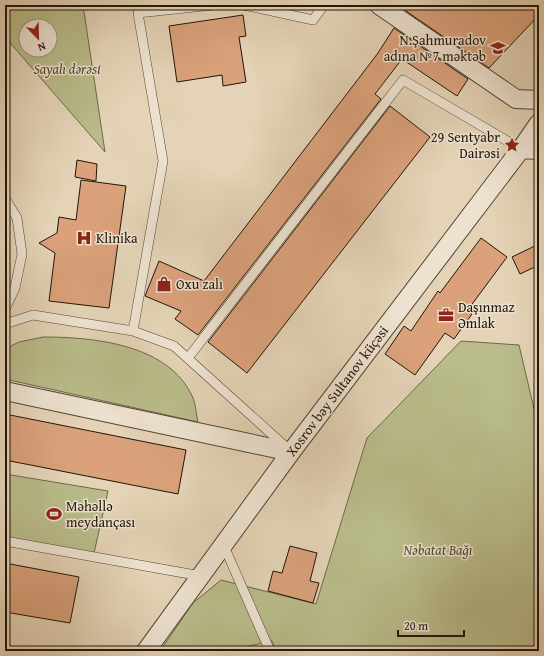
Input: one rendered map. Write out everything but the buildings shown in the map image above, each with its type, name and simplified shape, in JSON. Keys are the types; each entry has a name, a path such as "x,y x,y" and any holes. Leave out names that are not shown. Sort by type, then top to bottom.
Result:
{"street":[{"path":"379,5 516,99 539,100"},
{"name":"Xosrov bəy Sultanov küçəsi","path":"146,651 224,546 291,452 521,149 539,123"},
{"path":"521,149 539,150"},
{"path":"5,391 291,452"}],"lane":[{"path":"134,331 163,161 138,13 213,5"},
{"path":"244,5 313,20 324,5"},
{"path":"188,358 403,80 521,149"},
{"path":"5,198 17,218 22,254 15,288 5,309"},
{"path":"5,324 33,315 134,331 174,346 291,452"},
{"path":"5,541 201,576"},
{"path":"224,546 270,651"}],"green space":[{"name":"Sayalı dərəsi","path":"5,5 83,5 105,152 23,58 58,58 58,18 18,18 18,52 5,37"},
{"path":"43,337 63,337 106,342 128,347 149,355 167,366 182,380 193,398 198,422 5,379 5,349 19,342"},
{"name":"Nəbatat Bağı","path":"461,341 519,345 539,430 539,651 276,651 272,641 227,651 160,651 193,603 221,580 316,604 367,438"},
{"name":"Məhəllə meydançası","path":"5,474 108,491 94,553 5,538"}],"place":[{"name":"N.Şahmuradov adına №7 məktəb","path":"498,48"},
{"name":"29 Sentyabr Dairəsi","path":"512,145"},
{"name":"Klinika","path":"84,238"},
{"name":"Oxu zalı","path":"164,284"},
{"name":"Daşınmaz Əmlak","path":"446,315"},
{"name":"Məhəllə meydançası","path":"54,514"}]}
